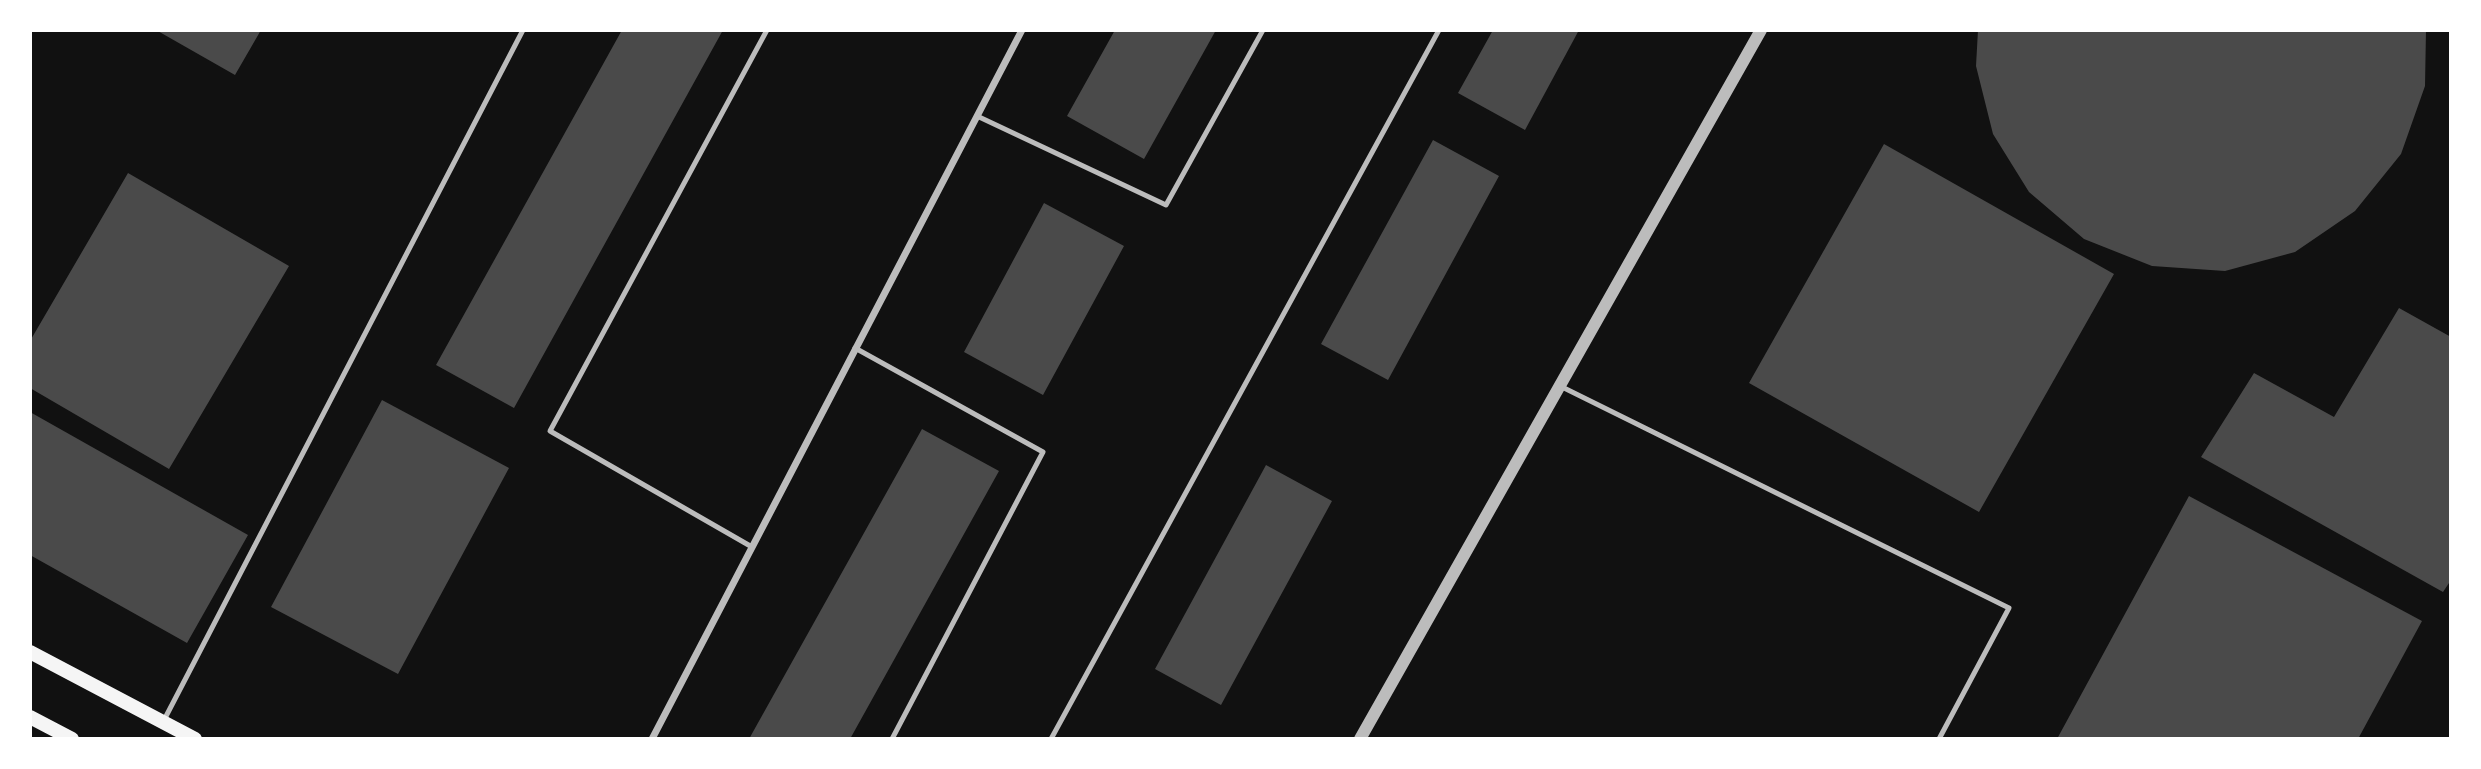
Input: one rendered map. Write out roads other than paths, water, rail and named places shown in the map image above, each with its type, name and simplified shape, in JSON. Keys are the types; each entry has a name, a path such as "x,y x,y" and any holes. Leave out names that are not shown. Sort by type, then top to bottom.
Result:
{"main road":[{"path":"30,652 195,739"},
{"path":"30,717 72,739"}],"street":[{"path":"652,739 1021,30"},
{"path":"1360,739 1760,30"}],"lane":[{"path":"163,722 523,30"},
{"path":"752,547 550,432 767,30"},
{"path":"977,116 1166,205 1263,30"},
{"path":"1051,739 1439,30"},
{"path":"855,348 1043,452 892,739"},
{"path":"1560,386 2009,608 1939,739"}]}
